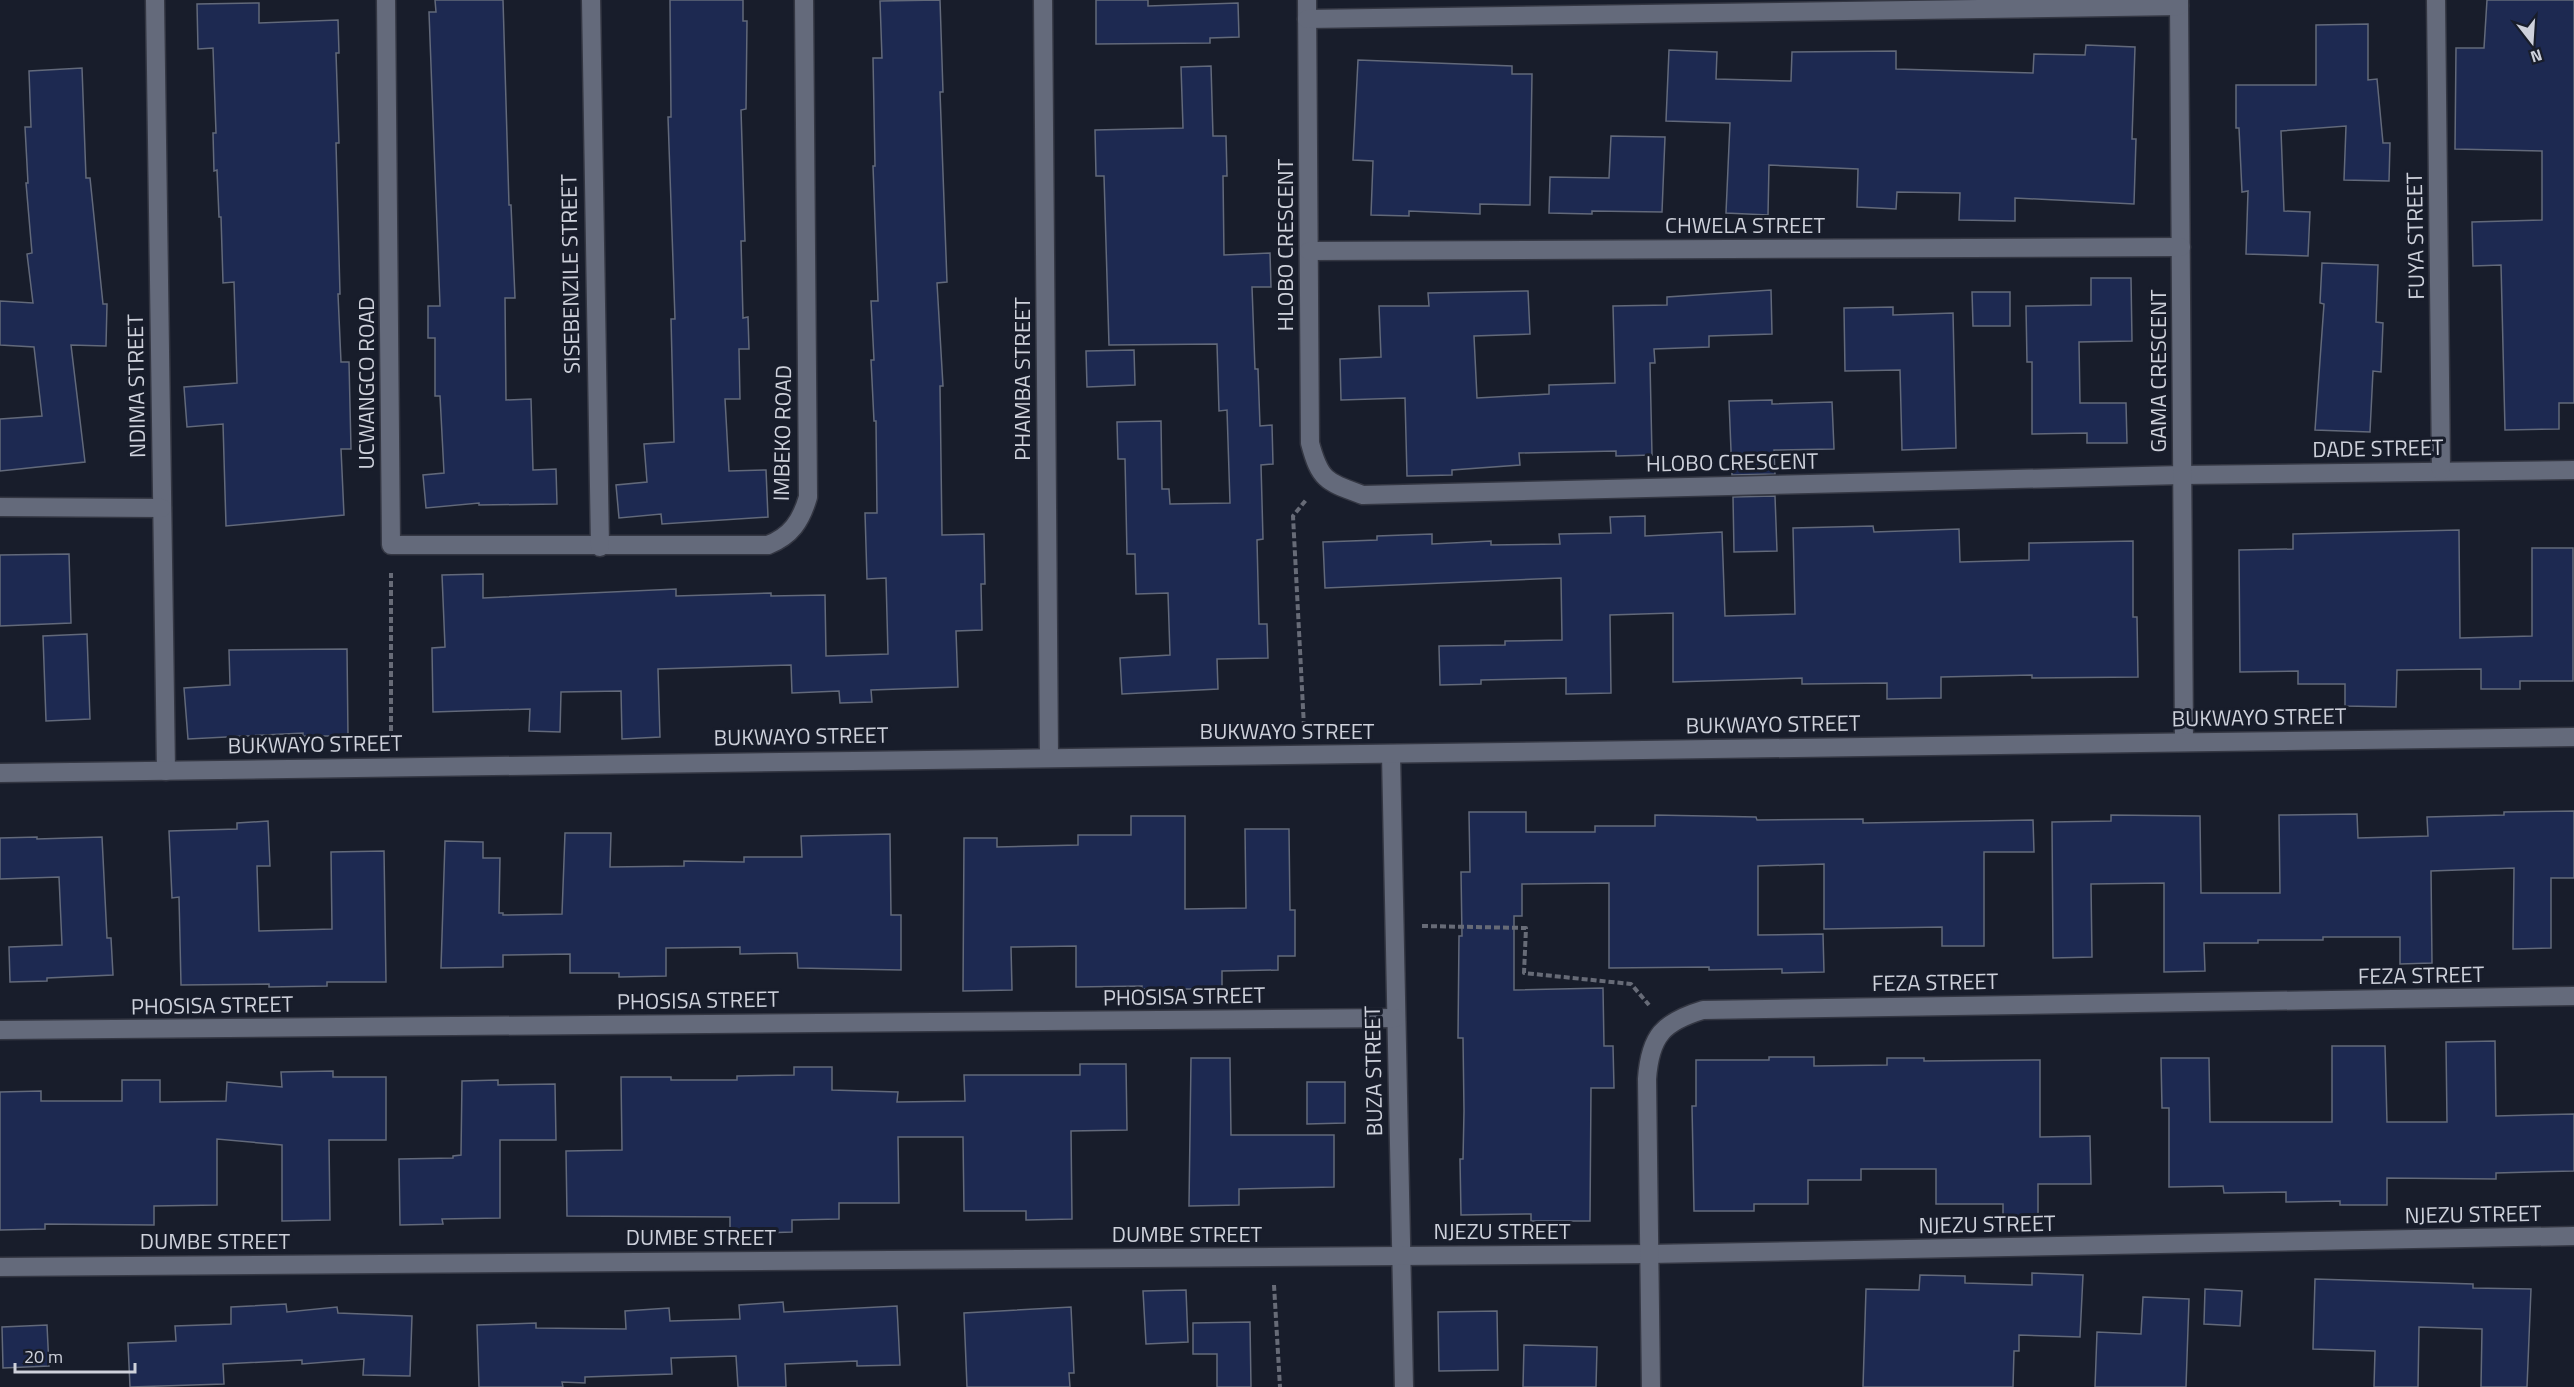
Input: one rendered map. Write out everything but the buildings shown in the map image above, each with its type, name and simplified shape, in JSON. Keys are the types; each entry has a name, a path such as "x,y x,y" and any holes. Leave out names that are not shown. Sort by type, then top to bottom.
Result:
{"street":[{"name":"NDIMA STREET","path":"155,0 166,771"},
{"name":"UCWANGCO ROAD","path":"386,0 391,545"},
{"name":"SISEBENZILE STREET","path":"591,0 600,547"},
{"name":"IMBEKO ROAD","path":"391,545 600,547 768,545 781,540 798,524 804,513 808,497 804,0"},
{"name":"PHAMBA STREET","path":"1043,0 1049,757"},
{"name":"HLOBO CRESCENT","path":"1307,0 1310,442 1324,478 1363,495 2182,475"},
{"name":"FUYA STREET","path":"2436,0 2441,471"},
{"path":"1308,19 1928,5 2179,3"},
{"name":"GAMA CRESCENT","path":"2179,3 2184,742"},
{"name":"CHWELA STREET","path":"1309,251 2181,248"},
{"name":"DADE STREET","path":"2182,475 2574,470"},
{"path":"0,507 162,508"},
{"name":"BUKWAYO STREET","path":"0,773 2574,736"},
{"name":"BUZA STREET","path":"1390,754 1404,1387"},
{"name":"FEZA STREET","path":"1667,1025 1703,1010 2574,996"},
{"name":"PHOSISA STREET","path":"0,1030 1396,1018"},
{"path":"1651,1387 1647,1069 1655,1043 1667,1025"},
{"name":"NJEZU STREET","path":"1402,1256 1650,1254 2574,1236"},
{"name":"DUMBE STREET","path":"0,1267 1402,1256"}],"path":[{"path":"1306,755 1293,516 1324,478"},
{"path":"390,766 391,545"},
{"path":"1395,925 1526,928 1524,974 1631,984 1667,1025"},
{"path":"1272,1257 1280,1387"}]}
